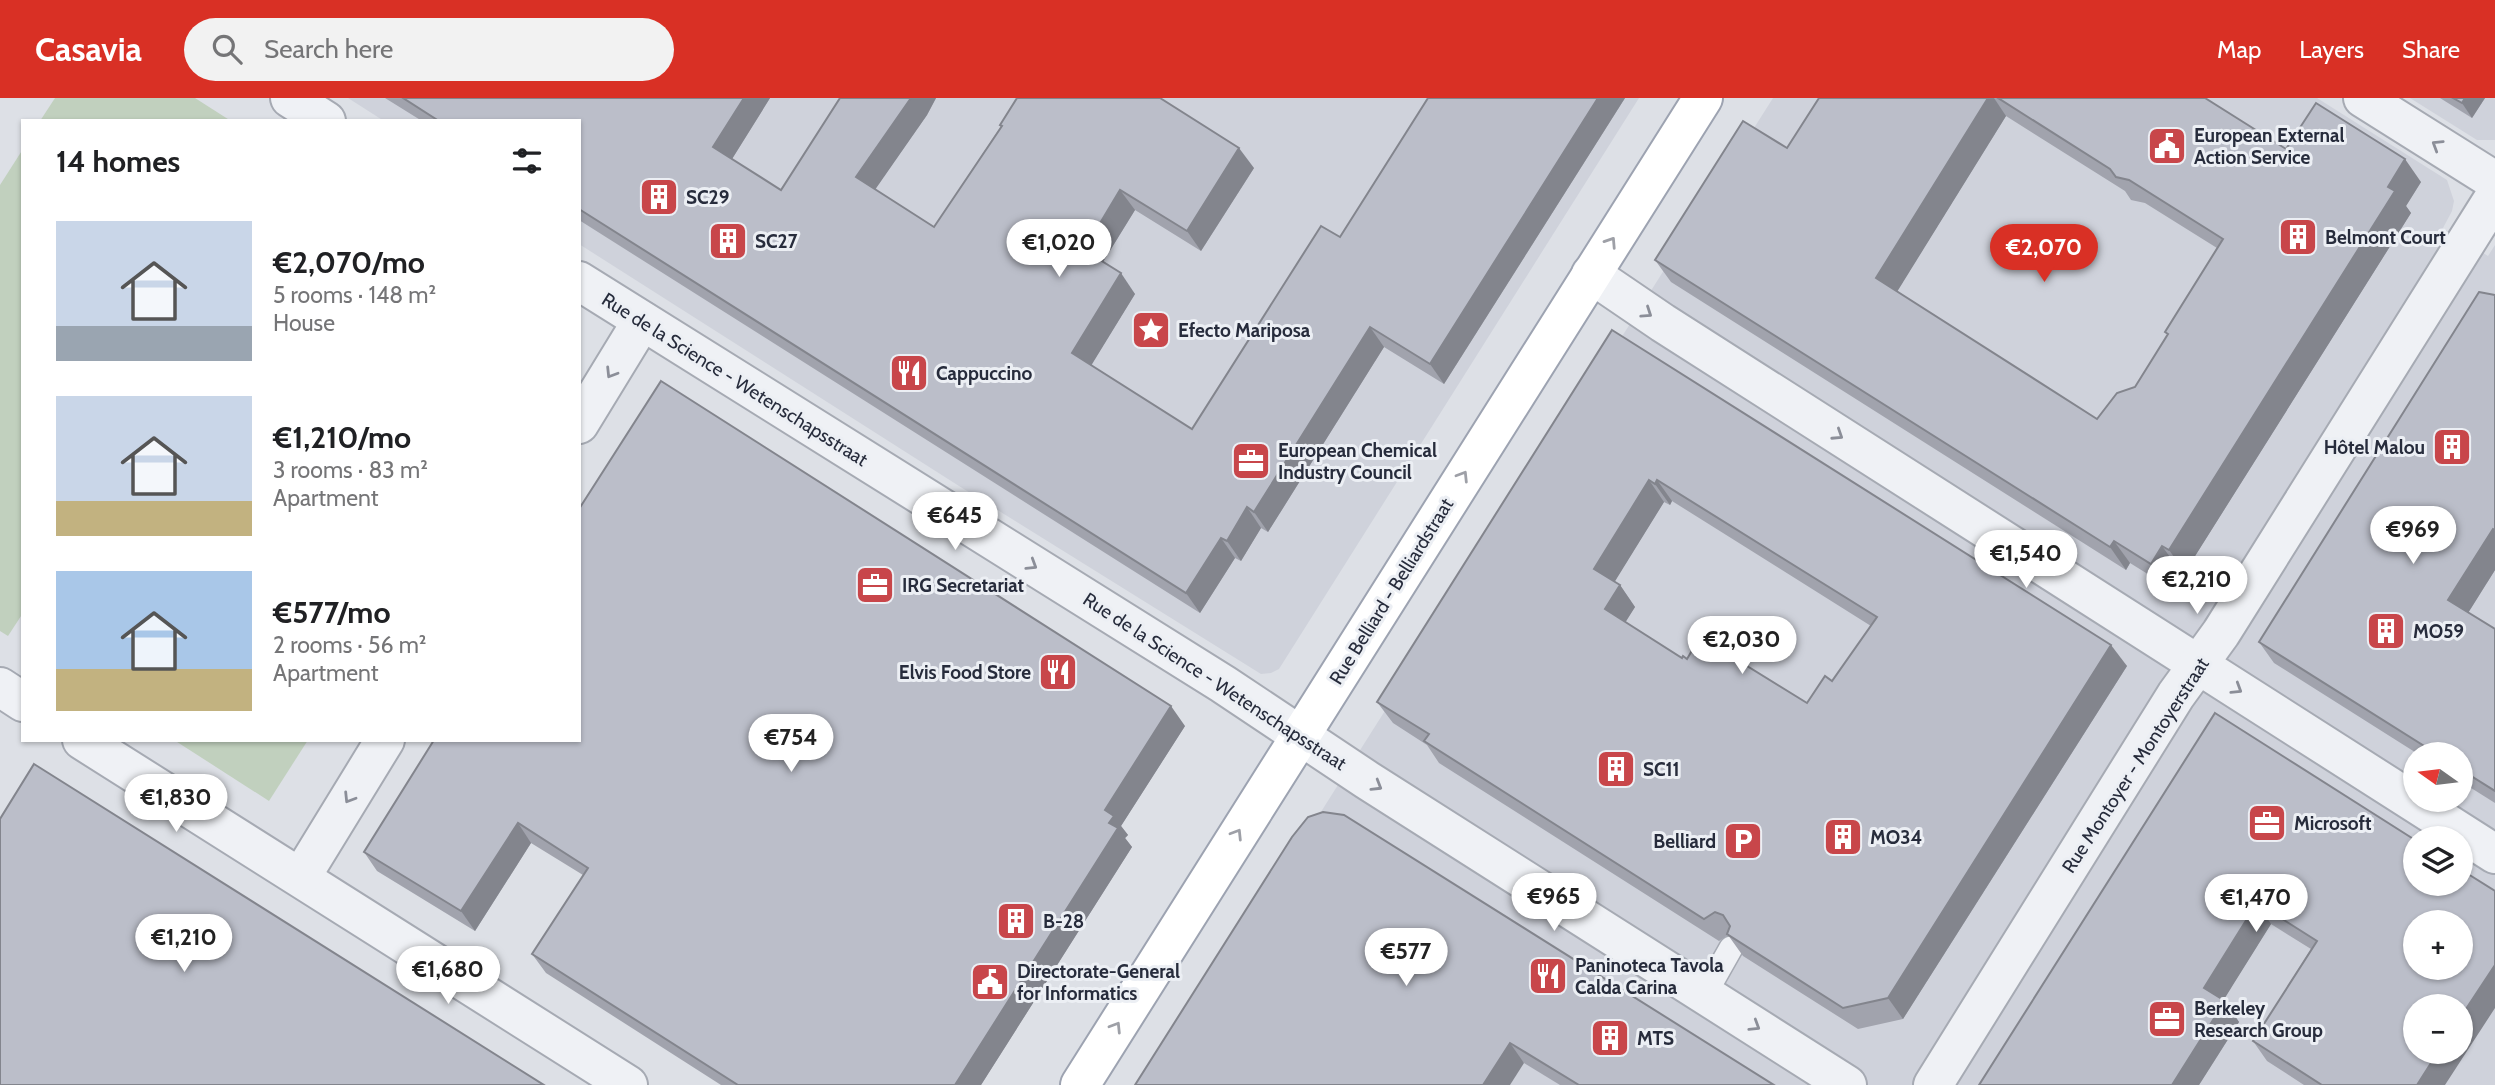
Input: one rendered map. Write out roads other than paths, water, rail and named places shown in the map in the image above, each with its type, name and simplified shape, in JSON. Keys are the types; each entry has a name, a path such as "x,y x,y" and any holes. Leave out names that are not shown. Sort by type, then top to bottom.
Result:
{"main road":[{"name":"Rue Belliard - Belliardstraat","path":"1080,1085 1703,98"}],"street":[{"path":"290,98 323,119"},
{"path":"2363,98 2495,181"},
{"name":"Rue Montoyer - Montoyerstraat","path":"1933,1085 2176,695 2221,633 2495,197"},
{"path":"1591,274 1663,324 2495,854"},
{"name":"Rue de la Science - Wetenschapsstraat","path":"581,282 1230,688 1847,1085"},
{"path":"581,421 642,321"},
{"path":"85,742 628,1085"},
{"path":"301,877 383,742"}],"lane":[{"path":"1705,994 1731,948"}],"place":[{"name":"European External Action Service","path":"2167,146"},
{"name":"SC29","path":"659,197"},
{"name":"Belmont Court","path":"2298,237"},
{"name":"SC27","path":"728,241"},
{"name":"Efecto Mariposa","path":"1151,330"},
{"name":"Cappuccino","path":"909,373"},
{"name":"Hôtel Malou","path":"2452,447"},
{"name":"European Chemical Industry Council","path":"1251,461"},
{"name":"IRG Secretariat","path":"875,585"},
{"name":"MO59","path":"2386,631"},
{"name":"Elvis Food Store","path":"1058,672"},
{"name":"SC11","path":"1616,769"},
{"name":"Microsoft","path":"2267,823"},
{"name":"MO34","path":"1843,837"},
{"name":"Belliard","path":"1743,841"},
{"name":"B-28","path":"1016,921"},
{"name":"Paninoteca Tavola Calda Carina","path":"1548,976"},
{"name":"Directorate-General for Informatics","path":"990,982"},
{"name":"Berkeley Research Group","path":"2167,1019"},
{"name":"MTS","path":"1610,1038"}]}
